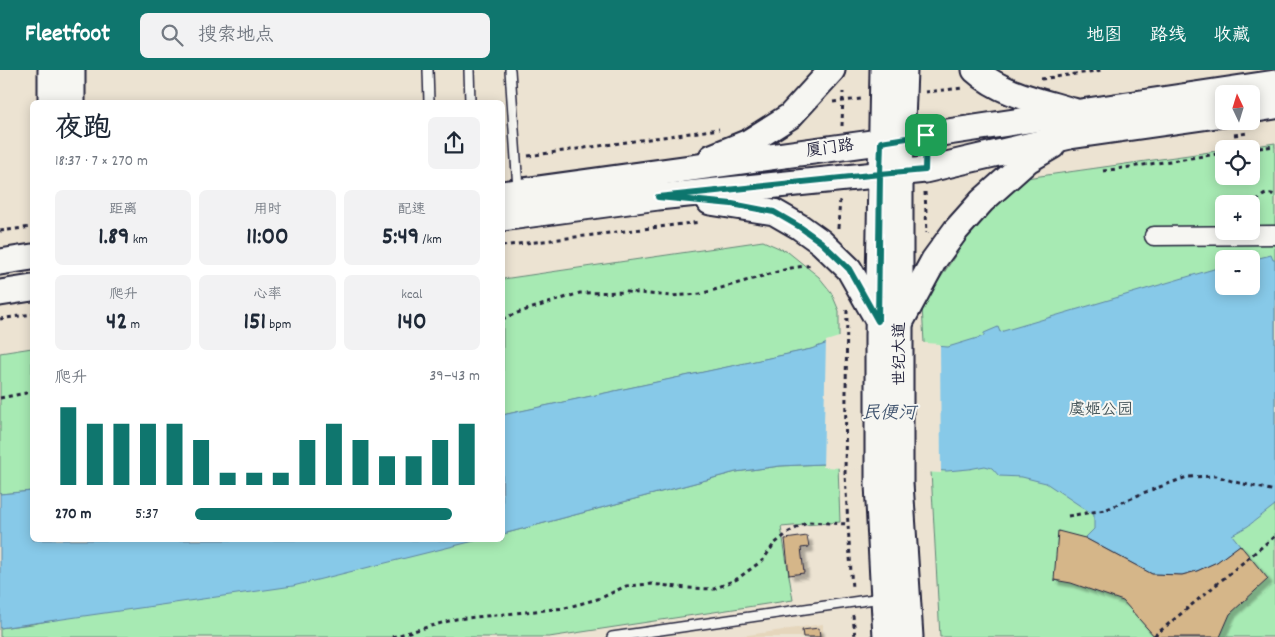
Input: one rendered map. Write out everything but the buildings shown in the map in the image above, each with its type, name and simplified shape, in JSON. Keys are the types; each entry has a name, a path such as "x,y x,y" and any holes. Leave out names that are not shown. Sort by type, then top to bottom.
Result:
{"street":[{"path":"51,70 51,100"},
{"path":"72,70 72,100"},
{"name":"世纪大道","path":"883,70 904,94"},
{"name":"世纪大道","path":"886,637 884,597 889,484 891,140 904,94 904,70"},
{"path":"975,70 984,79 1017,94 1080,113"},
{"path":"679,170 749,142 790,116 800,105 837,78"},
{"name":"厦门路","path":"511,193 1080,113 1275,83"},
{"path":"1260,108 1275,106"},
{"name":"厦门路","path":"505,218 658,197 843,180 925,170 1070,136 1215,115"},
{"path":"658,197 732,204 774,212 821,242 849,269 889,329 934,260 956,230 982,202 1028,160 1070,136"},
{"path":"1154,236 1275,235"},
{"path":"0,262 30,257"},
{"path":"0,293 30,288"},
{"name":"世纪大道","path":"889,484 910,637"}],"lane":[{"path":"428,70 429,100"},
{"path":"469,70 470,100"},
{"path":"510,70 516,158 511,193"},
{"path":"612,637 884,597"}],"path":[{"path":"1036,80 1103,70"},
{"path":"837,78 843,101 842,147"},
{"path":"904,94 927,85"},
{"path":"800,105 998,85"},
{"path":"904,94 927,101"},
{"path":"516,158 725,128"},
{"path":"1260,148 1275,146"},
{"path":"1103,171 1215,154"},
{"path":"925,170 927,236"},
{"path":"505,318 580,293 628,292 672,296 700,294 791,268 840,261 838,218 843,180"},
{"path":"1260,198 1262,195 1271,193 1275,195"},
{"path":"0,231 30,227"},
{"path":"847,307 845,475 855,637"},
{"path":"0,319 30,314"},
{"path":"0,398 30,392"},
{"path":"1068,516 1105,510 1187,477 1216,476 1275,490"},
{"path":"392,637 456,619 565,608 600,598 626,586 651,584 714,589 737,579 763,560 774,544 789,532 808,522 848,524"},
{"path":"1154,636 1275,536"}],"shaded area":[{"path":"823,624 823,637 735,637"}],"green space":[{"name":"虞姬公园","path":"1275,143 1275,637 940,637 922,306 982,215 1026,178 1215,151 1215,185 1260,185 1260,145"},
{"path":"763,241 788,252 819,277 831,292 839,311 839,339 812,349 505,415 505,279"},
{"path":"30,348 30,491 0,494 0,353"},
{"path":"838,465 840,522 781,527 793,600 549,637 0,637 0,628 32,624 467,542 505,542 505,533 736,472 780,466"}],"water":[{"name":"民便河","path":"1271,255 1273,260 1275,260 1275,505 1248,526 1232,535 1240,545 1217,562 1182,575 1152,574 1085,538 1094,529 1094,515 1046,483 1022,477 999,476 992,468 985,466 947,471 822,464 780,466 736,472 505,533 505,414 811,349 839,339 948,347 984,336 984,333 998,327 1000,332 1215,269 1215,295 1260,295 1260,258"},
{"path":"30,491 30,542 470,542 293,586 0,628 0,494"}],"pier":[{"path":"839,337 940,344 941,473 823,467 826,341"}],"route":[{"path":"926,135 881,142 880,174 843,180 658,197 732,204 774,212 821,242 849,269 878,321 880,174 925,170 926,135"}]}
